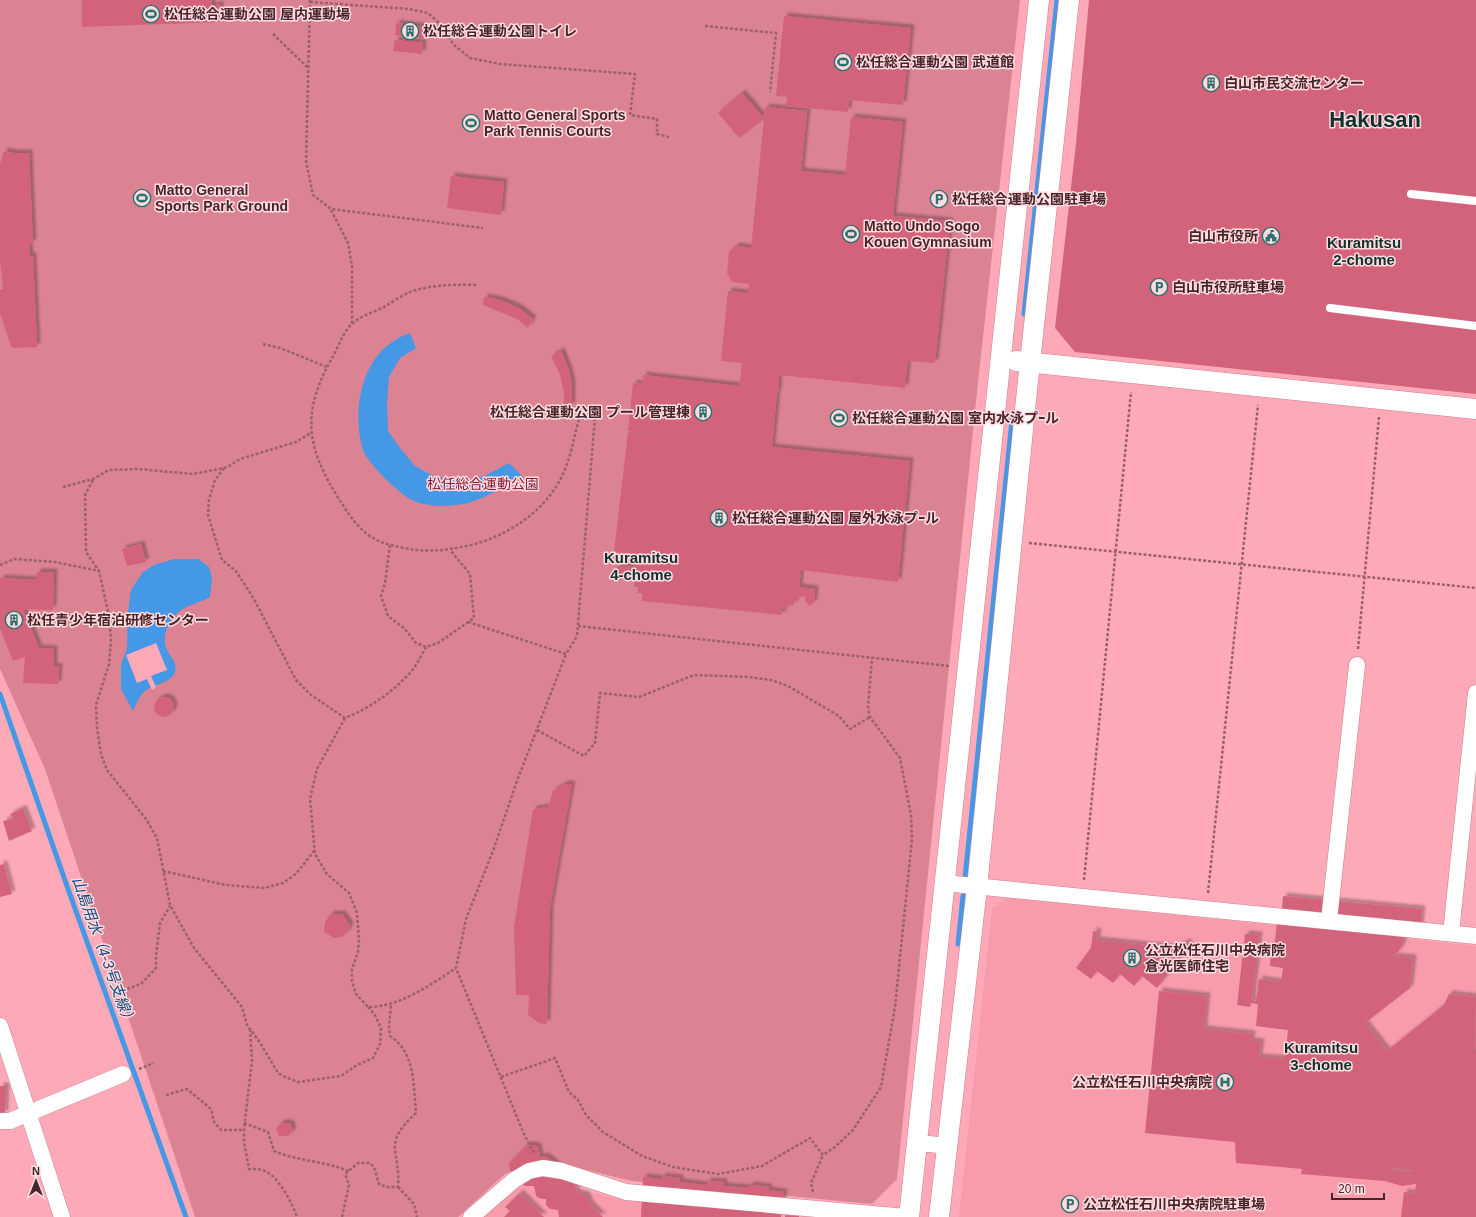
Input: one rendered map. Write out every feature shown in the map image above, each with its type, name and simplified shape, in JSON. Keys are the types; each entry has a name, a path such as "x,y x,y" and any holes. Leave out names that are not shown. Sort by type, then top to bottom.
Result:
{"street":[{"path":"471,1217 514,1180 529,1172 543,1168 562,1172 626,1192 907,1217 918,1143 944,883 1039,0"},
{"path":"939,1217 977,887 1011,542 1069,0"},
{"path":"1000,359 1476,409"},
{"path":"1329,920 1357,665"},
{"path":"1451,933 1476,693"},
{"path":"944,883 1329,920 1476,936"},
{"path":"0,1026 62,1217"},
{"path":"0,1121 10,1121 123,1074"},
{"path":"918,1143 948,1146"}],"lane":[{"path":"1410,194 1476,201"},
{"path":"1330,308 1476,326"}],"path":[{"path":"580,415 576,436 562,477 536,511 520,525 505,532 477,543 450,550 419,551 376,540 359,526 348,514 327,480 316,454 311,433 311,411 320,379 352,324 352,266 348,243 331,209 313,195 306,161 310,1 409,9 428,13 438,22 454,45 470,58 500,64 635,74 630,114 657,118 657,134 669,137"},
{"path":"705,26 776,33 770,92"},
{"path":"273,34 308,67"},
{"path":"331,209 483,228"},
{"path":"352,324 416,290 438,286 476,285"},
{"path":"263,344 280,348 327,368"},
{"path":"1083,896 1133,373"},
{"path":"1207,908 1260,386"},
{"path":"1357,665 1381,398"},
{"path":"543,1168 524,1134 456,968 466,918 494,851 566,654 577,636 595,417"},
{"path":"63,487 93,479 109,470 138,469 194,474 224,468 240,459 296,442 311,433"},
{"path":"224,468 215,480 208,515 222,560 236,571 254,599 296,680 311,696 345,718"},
{"path":"93,479 85,494 86,552 99,571 109,616 111,640 108,664 96,705 97,727 101,754 107,770 146,819 158,838 170,905 194,948 242,1007 247,1025 278,1073 285,1078 298,1082 341,1076 357,1065 373,1058 380,1044 381,1028 375,1014 356,994 352,982 352,968 358,952 359,940 357,913 349,893 327,874 315,854 310,799 317,769 345,718 368,708 386,695 410,673 426,648 438,643 474,618 470,574 450,550"},
{"path":"1011,542 1476,588"},
{"path":"390,544 385,583 381,596 388,616 404,628 416,643 426,648"},
{"path":"0,565 14,559 71,564 99,571"},
{"path":"468,622 566,654"},
{"path":"578,626 967,668"},
{"path":"816,1210 811,1183 823,1155 835,1147 853,1130 881,1087 887,1063 895,1007 909,875 912,839 911,815 900,758 870,717 868,706 872,658"},
{"path":"537,730 584,756 595,743 600,693 639,698 694,675 749,677 770,680 788,686 838,716 850,729 870,717"},
{"path":"163,871 226,886 265,888 283,883 296,874 315,850"},
{"path":"127,989 140,984 156,968 160,923 170,905"},
{"path":"368,1007 382,1007 406,998 456,968"},
{"path":"391,1004 389,1026 390,1036 404,1048 412,1066 416,1113 400,1130 394,1143 395,1156 399,1167 398,1187 414,1204 417,1217"},
{"path":"250,1029 252,1061 244,1123 244,1142 249,1169 265,1171 276,1181 292,1202 297,1217"},
{"path":"501,1078 554,1058 569,1092 578,1100 586,1115 603,1132 642,1156 673,1168 718,1174 762,1166 810,1138 823,1155"},
{"path":"143,1068 154,1063"},
{"path":"166,1095 187,1089 211,1108 214,1122 221,1130 244,1129"},
{"path":"244,1123 268,1132 274,1151 287,1156 318,1161 349,1171"},
{"path":"342,1217 349,1185 345,1174 358,1163 370,1163 374,1168 379,1184 386,1187 398,1187"}],"shaded area":[{"name":"公立松任石川中央病院","path":"1007,898 1476,946 1476,1217 959,1217 992,908"},
{"path":"548,1181 625,1201 773,1217 481,1217 515,1188"}],"green space":[{"name":"松任総合運動公園","path":"0,0 1020,0 976,401 897,1179 872,1204 632,1181 540,1159 505,1174 458,1217 195,1217 45,769 0,669"}],"water":[{"path":"410,333 416,348 400,358 389,377 387,403 388,431 400,448 415,466 435,477 465,482 484,476 509,463 522,476 473,502 451,506 435,506 419,503 408,498 377,471 363,450 360,436 358,421 362,390 366,375 382,350 398,338"},
{"path":"174,559 198,559 209,567 212,578 210,597 188,606 175,615 171,620 166,632 165,644 175,663 175,672 170,679 147,689 139,698 133,711 121,689 121,665 127,648 128,612 131,590 143,572 154,565"}],"pier":[{"path":"156,643 167,670 151,676 156,687 152,690 147,679 137,683 126,655"}],"building":[{"name":"松任総合運動公園 屋内運動場","path":"82,0 212,0 212,6 220,4 221,22 82,27"},
{"name":"白山市役所","path":"1089,0 1476,0 1476,394 1075,352 1055,328 1076,144"},
{"name":"松任総合運動公園 武道館","path":"784,16 911,28 903,105 849,100 848,112 786,106 787,97 776,96"},
{"name":"松任総合運動公園トイレ","path":"396,23 425,27 423,39 395,35"},
{"path":"395,40 423,43 422,54 393,51"},
{"path":"742,93 761,115 764,115 765,107 807,111 801,171 845,175 851,117 903,122 893,216 950,221 935,363 908,361 905,388 779,375 772,447 910,461 898,582 801,570 799,587 815,589 814,602 810,606 805,601 805,596 800,596 799,600 794,600 794,605 788,604 788,609 782,608 782,615 642,601 642,593 637,593 638,587 634,587 634,580 630,579 631,573 623,572 623,578 619,581 616,578 617,566 633,567 635,554 614,552 628,432 679,436 628,431 633,383 642,384 643,375 739,386 739,388 742,363 721,361 728,291 748,293 749,284 732,282 727,273 729,252 736,246 751,248 764,119 739,138 718,113"},
{"path":"4,151 29,153 33,243 29,244 30,256 33,256 37,347 13,348 0,313 0,290 3,289 0,260 0,164"},
{"path":"451,176 504,182 501,215 447,208"},
{"path":"484,297 500,300 519,308 533,319 528,328 517,319 483,305"},
{"path":"561,351 569,370 572,385 572,406 564,407 564,393 560,375 551,356"},
{"path":"141,544 146,562 127,566 122,549"},
{"name":"松任青少年宿泊研修センター","path":"37,572 54,572 53,610 23,609 39,648 54,649 54,666 59,667 58,684 23,683 25,657 13,661 0,629 0,578 36,580"},
{"path":"164,697 171,700 174,707 171,714 164,717 157,714 154,707 157,700"},
{"path":"565,784 572,784 550,908 546,1024 539,1023 528,1015 529,995 516,995 514,927 533,809 548,807 553,791"},
{"path":"23,808 32,831 9,841 3,821 13,819 10,814"},
{"path":"4,864 12,894 0,897 0,865"},
{"name":"公立松任石川中央病院","path":"1283,896 1422,909 1419,938 1404,937 1402,946 1398,952 1392,956 1413,958 1410,988 1365,1023 1387,1051 1444,1005 1449,994 1476,997 1476,1217 1401,1217 1404,1192 1419,1194 1415,1193 1416,1184 1402,1186 1385,1181 1301,1174 1302,1169 1236,1163 1235,1142 1145,1133 1159,991 1207,996 1204,1029 1252,1034 1251,1041 1261,1042 1259,1057 1285,1059 1288,1030 1256,1026 1258,1004 1251,1003 1250,1007 1237,1005 1245,934 1259,935 1252,1000 1256,1001 1259,979 1281,982 1283,968 1270,966 1272,942 1275,942 1277,920 1281,920","holes":["1392,1168 1412,1170 1411,1172 1391,1170"]},
{"path":"331,914 342,914 350,925 348,931 342,937 334,938 324,932 325,922"},
{"name":"公立松任石川中央病院 倉光医師住宅","path":"1093,931 1098,932 1097,940 1176,948 1186,942 1190,945 1157,988 1142,976 1134,986 1120,974 1113,983 1097,971 1091,979 1076,968 1091,948"},
{"path":"0,1086 6,1086 5,1114 0,1114"},
{"path":"281,1123 290,1123 293,1131 288,1136 279,1136 276,1129"},
{"path":"527,1145 538,1147 540,1157 545,1156 551,1160 575,1184 577,1193 586,1195 590,1204 603,1217 559,1217 558,1210 550,1209 546,1205 546,1199 541,1199 536,1196 534,1186 525,1186 511,1172 509,1163"},
{"path":"662,1176 680,1178 680,1182 707,1185 707,1181 724,1182 724,1186 749,1188 750,1185 769,1187 768,1190 784,1192 781,1217 641,1217 643,1177 662,1179"},
{"path":"520,1193 544,1217 504,1217 510,1211 505,1207"},
{"path":"785,1215 799,1216 799,1217 785,1217"}],"waterway":[{"path":"1024,314 1057,0"},
{"path":"965,878 1012,420"},
{"name":"山島用水（4-3号支線）","path":"0,694 68,889 186,1217"},
{"path":"958,944 963,896"}],"place":[{"name":"松任総合運動公園 屋内運動場","path":"151,14"},
{"name":"松任総合運動公園トイレ","path":"410,31"},
{"name":"松任総合運動公園 武道館","path":"843,62"},
{"name":"白山市民交流センター","path":"1211,83"},
{"name":"Matto General Sports Park Tennis Courts","path":"471,123"},
{"name":"Matto General Sports Park Ground","path":"142,198"},
{"name":"松任総合運動公園駐車場","path":"939,199"},
{"name":"Matto Undo Sogo Kouen Gymnasium","path":"851,234"},
{"name":"白山市役所","path":"1271,236"},
{"name":"白山市役所駐車場","path":"1159,287"},
{"name":"松任総合運動公園 プール管理棟","path":"703,412"},
{"name":"松任総合運動公園 室内水泳プｰル","path":"839,418"},
{"name":"松任総合運動公園 屋外水泳プｰル","path":"719,518"},
{"name":"松任青少年宿泊研修センター","path":"14,620"},
{"name":"公立松任石川中央病院 倉光医師住宅","path":"1132,958"},
{"name":"公立松任石川中央病院","path":"1225,1082"},
{"name":"公立松任石川中央病院駐車場","path":"1070,1204"}],"district":[{"name":"Hakusan","path":"1375,119"},
{"name":"Kuramitsu 2-chome","path":"1364,250"},
{"name":"Kuramitsu 4-chome","path":"641,566"},
{"name":"Kuramitsu 3-chome","path":"1321,1056"}]}
